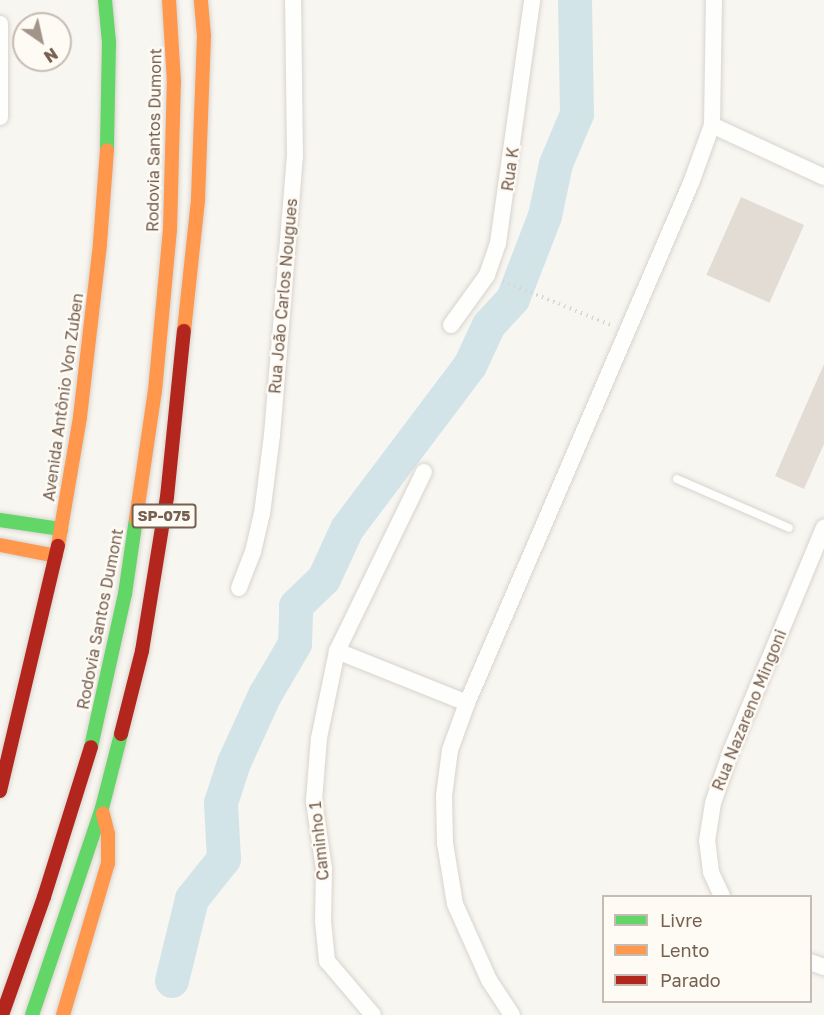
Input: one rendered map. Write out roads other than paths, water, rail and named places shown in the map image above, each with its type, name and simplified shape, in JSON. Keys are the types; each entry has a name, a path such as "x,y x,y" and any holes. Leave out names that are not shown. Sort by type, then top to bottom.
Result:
{"main road":[{"name":"Avenida Antônio Von Zuben","path":"0,791 62,529 80,417 100,243 108,143 109,42 105,0"},
{"name":"Rodovia Santos Dumont","path":"2,1015 94,737 125,594 154,402 171,211 174,82 168,0"},
{"name":"SP-075","path":"32,1015 102,808 142,651 167,497 198,199 204,36 201,0"},
{"path":"0,520 62,529"},
{"path":"0,545 56,556"},
{"path":"63,1015 108,863 108,834 102,808"},
{"path":"12,948 31,933"}],"street":[{"name":"Rua João Carlos Nougues","path":"240,588 253,552 262,514 272,435 295,157 293,0"},
{"name":"Rua K","path":"451,325 487,275 498,243 532,0"},
{"path":"512,1015 489,980 455,904 445,843 444,796 450,750 467,703 627,332 712,125 714,0"},
{"path":"0,24 0,117"},
{"path":"712,125 824,177"},
{"name":"Caminho 1","path":"373,1015 327,961 323,921 324,869 314,801 319,738 338,651 424,472"},
{"name":"Rua Nazareno Mingoni","path":"721,895 711,872 707,841 712,803 731,751 824,528"},
{"path":"338,651 467,703"}],"lane":[{"path":"676,479 789,528"}],"waterway":[{"path":"172,981 192,899 224,859 221,803 234,763 265,695 295,644 296,606 324,579 347,529 470,366 489,325 513,299 545,216 556,164 577,114 575,0"}]}
